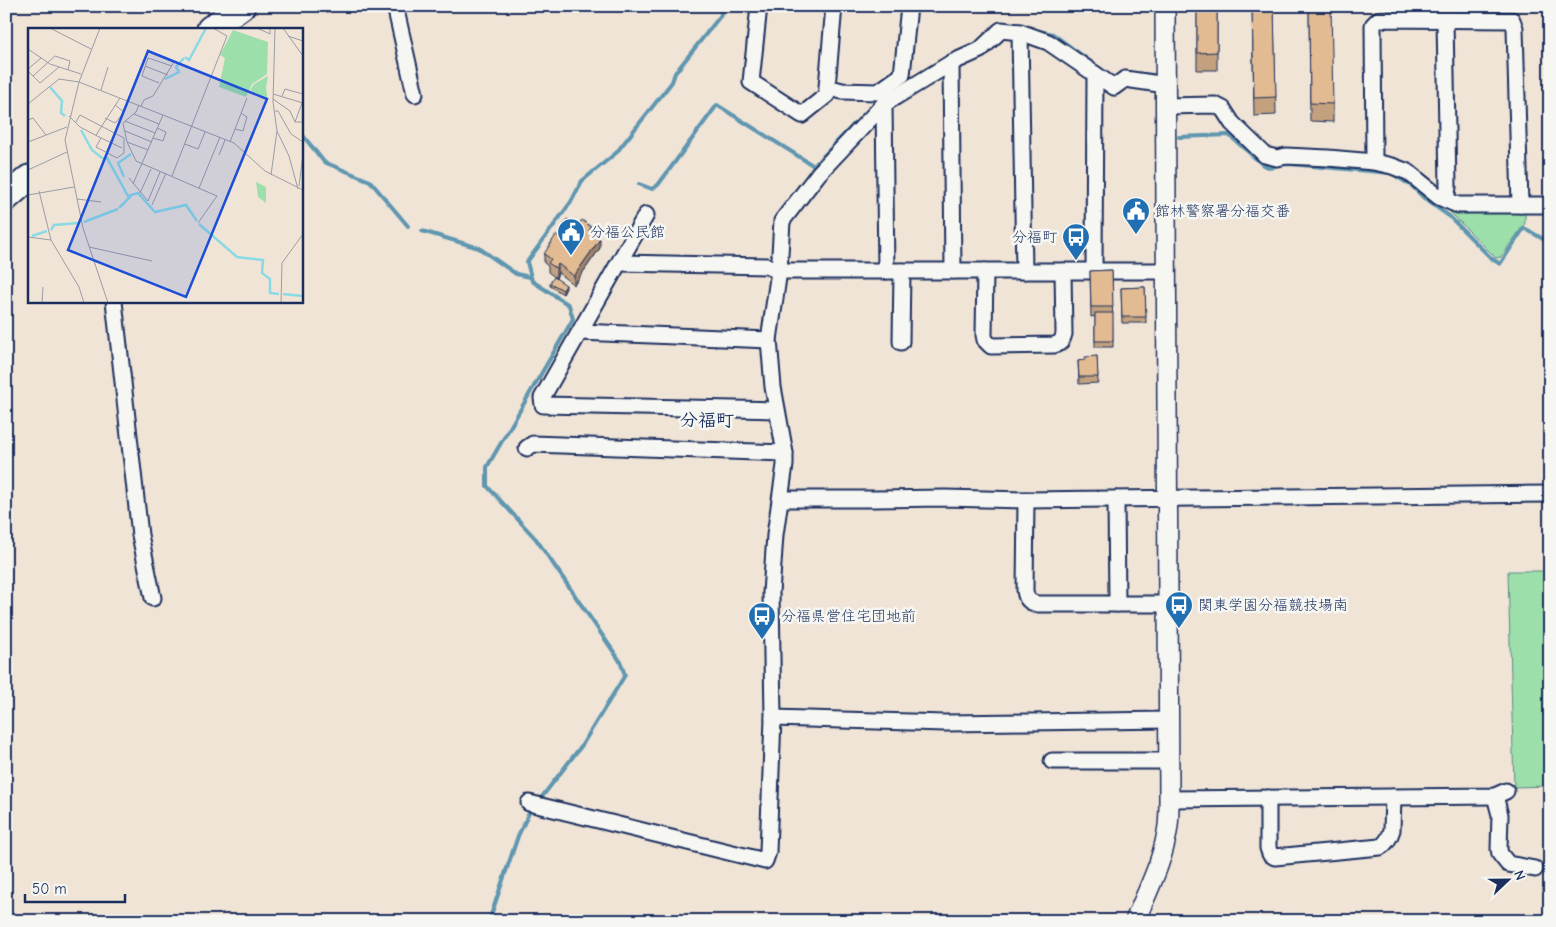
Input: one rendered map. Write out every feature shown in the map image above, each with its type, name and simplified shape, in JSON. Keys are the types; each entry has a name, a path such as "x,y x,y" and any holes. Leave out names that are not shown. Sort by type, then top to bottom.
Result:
{"main road":[{"path":"211,28 242,6"},
{"path":"6,198 28,179"}],"street":[{"path":"395,6 415,94"},
{"path":"759,6 751,82 802,115 827,95 834,6"},
{"path":"828,87 842,91 878,92 902,75 909,6"},
{"path":"1135,921 1157,869 1164,846 1168,826 1169,799 1165,6"},
{"path":"1374,162 1373,25 1379,19 1512,20 1516,28 1520,205"},
{"path":"1445,20 1448,188 1446,200"},
{"path":"536,804 765,861 768,852 773,718 771,593 775,535 785,465 785,453 776,410 769,340 780,271 782,221 818,173 884,104 951,63 980,50 1001,30 1020,32 1048,42 1114,87 1125,80 1166,85"},
{"path":"1020,32 1024,271"},
{"path":"951,63 953,271"},
{"path":"1094,271 1095,74"},
{"path":"884,104 886,271"},
{"path":"1165,106 1215,105 1223,109 1232,123 1265,155 1270,157 1328,158 1374,162 1392,166 1408,172 1438,197 1458,205 1550,205"},
{"path":"646,215 542,398 543,405 776,410"},
{"path":"620,263 767,266 780,271 1166,271"},
{"path":"901,342 902,271"},
{"path":"985,271 984,340 991,346 1054,345 1060,343 1064,334 1063,271"},
{"path":"114,302 140,535 153,598"},
{"path":"580,332 769,340"},
{"path":"527,448 533,444 785,453"},
{"path":"780,499 945,498 1026,500 1550,494"},
{"path":"1116,499 1117,604"},
{"path":"1026,500 1024,590 1030,602 1037,604 1168,604"},
{"path":"773,718 945,723 1169,720"},
{"path":"1052,761 1169,761"},
{"path":"1169,799 1500,794 1500,854 1508,864 1535,869"},
{"path":"1268,798 1268,848 1270,854 1275,857 1380,847 1392,830 1393,797"}],"green space":[{"path":"1525,211 1525,223 1501,257 1496,258 1450,212"},
{"path":"1508,571 1550,571 1550,786 1514,787"}],"building":[{"path":"1197,6 1217,6 1217,52 1197,53"},
{"path":"1252,6 1274,6 1276,97 1254,98"},
{"path":"1309,6 1331,6 1333,104 1310,103"},
{"name":"分福公民館","path":"567,219 579,224 582,220 591,227 589,231 600,239 574,276 558,264 556,268 548,263 551,259 544,254 556,235 563,239 570,228 564,224"},
{"path":"1112,270 1113,307 1091,307 1090,271"},
{"path":"554,277 566,285 563,290 550,283"},
{"path":"1145,287 1146,317 1122,317 1121,288"},
{"path":"1095,313 1113,313 1113,341 1095,341"},
{"path":"1097,356 1098,377 1079,377 1078,361 1085,360 1085,357"}],"waterway":[{"path":"538,802 582,745 625,675 620,661 536,539 487,486 487,467 573,319 569,305 532,281 527,262 571,202 582,181 616,153 672,82 675,73 721,15 720,6"},
{"path":"1039,31 1053,34 1113,78 1119,75"},
{"path":"1133,73 1153,75"},
{"path":"639,184 652,189 658,185 717,105 814,166 855,123"},
{"path":"302,134 324,162 370,181 408,226"},
{"path":"1179,137 1229,135 1263,165 1271,168 1277,165 1289,164 1391,173 1412,186 1425,199 1449,216 1491,258 1500,264 1524,228 1550,243"},
{"path":"422,231 479,248 516,274 530,277"},
{"path":"489,921 518,836 533,808"}],"place":[{"name":"館林警察署分福交番","path":"1136,235"},
{"name":"分福公民館","path":"571,256"},
{"name":"分福町","path":"1076,261"},
{"name":"関東学園分福競技場南","path":"1179,629"},
{"name":"分福県営住宅団地前","path":"762,640"}],"district":[{"name":"分福町","path":"707,420"}]}
